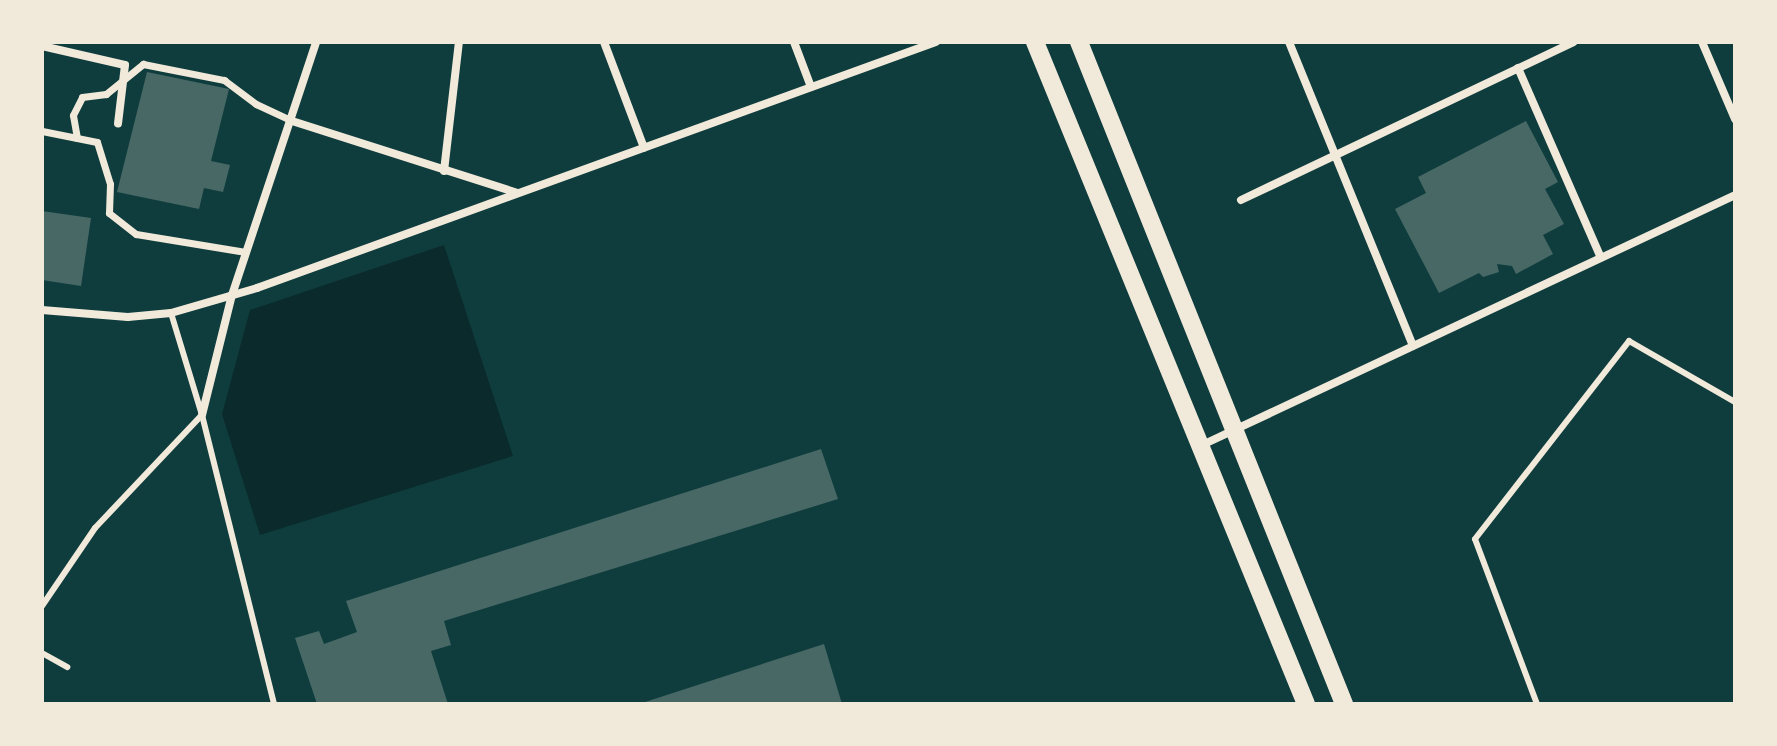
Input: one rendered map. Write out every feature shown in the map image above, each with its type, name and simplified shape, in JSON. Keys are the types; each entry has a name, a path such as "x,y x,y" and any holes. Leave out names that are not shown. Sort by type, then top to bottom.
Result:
{"main road":[{"path":"1035,42 1306,704"},
{"path":"1079,42 1344,704"}],"street":[{"path":"202,415 232,295 316,42"},
{"path":"444,171 459,42"},
{"path":"604,42 644,148"},
{"path":"794,42 811,87"},
{"path":"42,310 128,317 171,313 232,295 936,42"},
{"path":"1289,42 1413,346"},
{"path":"1241,200 1573,42"},
{"path":"1702,42 1735,119"},
{"path":"42,46 125,65 118,124"},
{"path":"77,138 73,115 82,97 106,94 143,64 224,80 256,104 292,121 518,193"},
{"path":"1518,68 1601,258"},
{"path":"42,131 97,142 110,184 109,213 136,234 246,252"},
{"path":"1199,446 1735,195"}],"lane":[{"path":"171,313 202,415 274,704"},
{"path":"1537,704 1475,539 1629,341 1735,402"},
{"path":"42,606 95,528 202,415"},
{"path":"42,653 67,667"}],"water":[{"path":"444,245 513,456 260,535 222,414 250,310"}],"building":[{"path":"147,72 229,89 211,161 230,165 223,192 204,188 199,209 117,192"},
{"path":"1526,121 1558,182 1545,189 1564,224 1543,235 1553,254 1516,274 1512,266 1497,264 1499,272 1483,277 1479,273 1439,293 1395,209 1426,193 1418,177"},
{"path":"42,211 91,218 81,286 42,280"},
{"path":"821,449 838,499 444,621 451,645 431,651 448,704 317,704 295,638 319,631 324,644 357,632 346,601"},
{"path":"824,644 842,704 642,703"}]}
